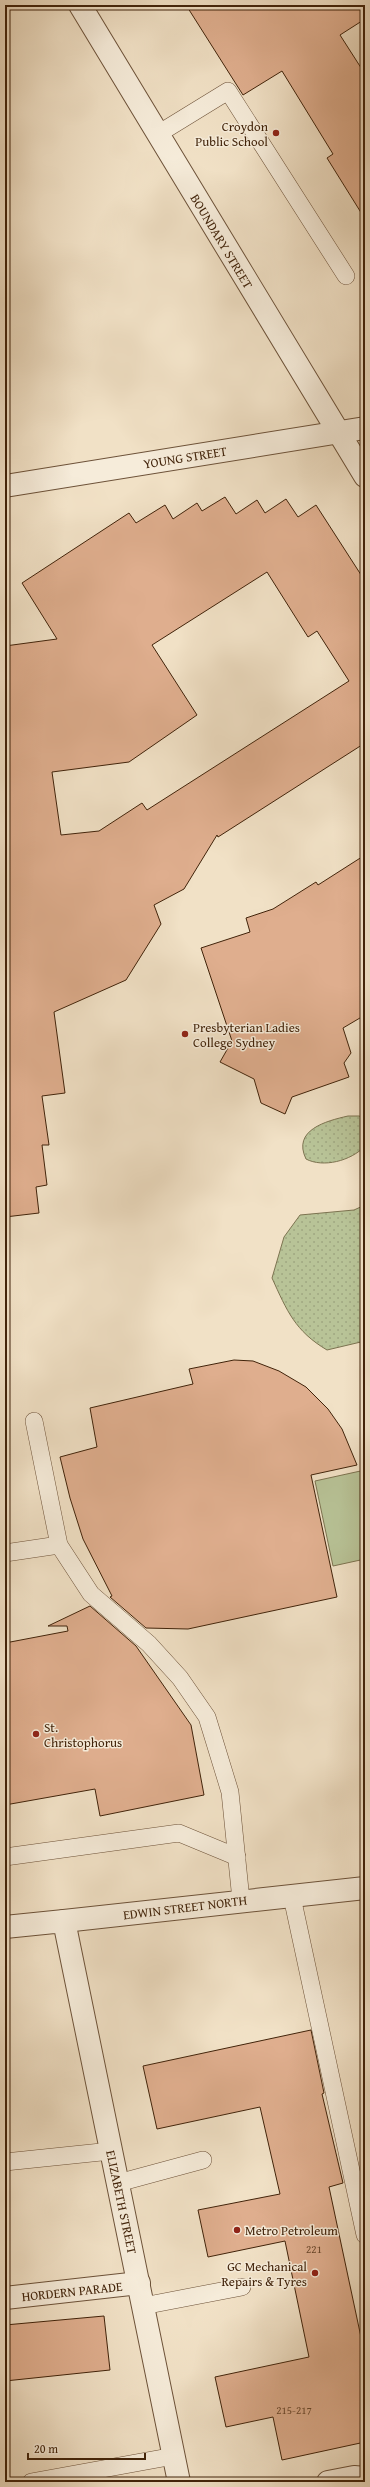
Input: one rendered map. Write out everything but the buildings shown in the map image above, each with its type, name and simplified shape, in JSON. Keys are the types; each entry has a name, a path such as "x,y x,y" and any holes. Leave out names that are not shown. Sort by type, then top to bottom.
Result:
{"street":[{"name":"BOUNDARY STREET","path":"80,5 365,476"},
{"name":"YOUNG STREET","path":"5,486 365,428"},
{"name":"EDWIN STREET NORTH","path":"5,1927 241,1900 292,1897 365,1888"},
{"name":"ELIZABETH STREET","path":"64,1921 179,2482"},
{"name":"HORDERN PARADE","path":"5,2298 139,2283"},
{"path":"328,2482 354,2477 365,2478"}],"lane":[{"path":"158,134 228,91 346,276"},
{"path":"34,1421 59,1545 91,1594 149,1644 180,1678 207,1717 230,1792 241,1900"},
{"path":"5,1553 59,1545"},
{"path":"5,1857 179,1833 237,1857"},
{"path":"292,1897 360,2188 365,2235"},
{"path":"5,2162 111,2151"},
{"path":"118,2182 203,2160"},
{"path":"144,2306 242,2287"},
{"path":"30,2482 174,2456"}],"green space":[{"path":"348,1116 359,1116 365,1118 365,1146 352,1156 337,1162 320,1163 306,1159 303,1149 307,1134 321,1124"},
{"path":"365,1205 365,1341 327,1350 316,1343 299,1328 282,1300 272,1278 284,1237 300,1215 354,1210"},
{"path":"365,1470 365,1559 333,1566 315,1481"}],"place":[{"name":"Croydon Public School","path":"276,133"},
{"name":"Presbyterian Ladies College Sydney","path":"185,1034"},
{"name":"St. Christophorus","path":"36,1734"},
{"name":"Metro Petroleum","path":"237,2230"},
{"name":"GC Mechanical Repairs & Tyres","path":"315,2273"}]}
